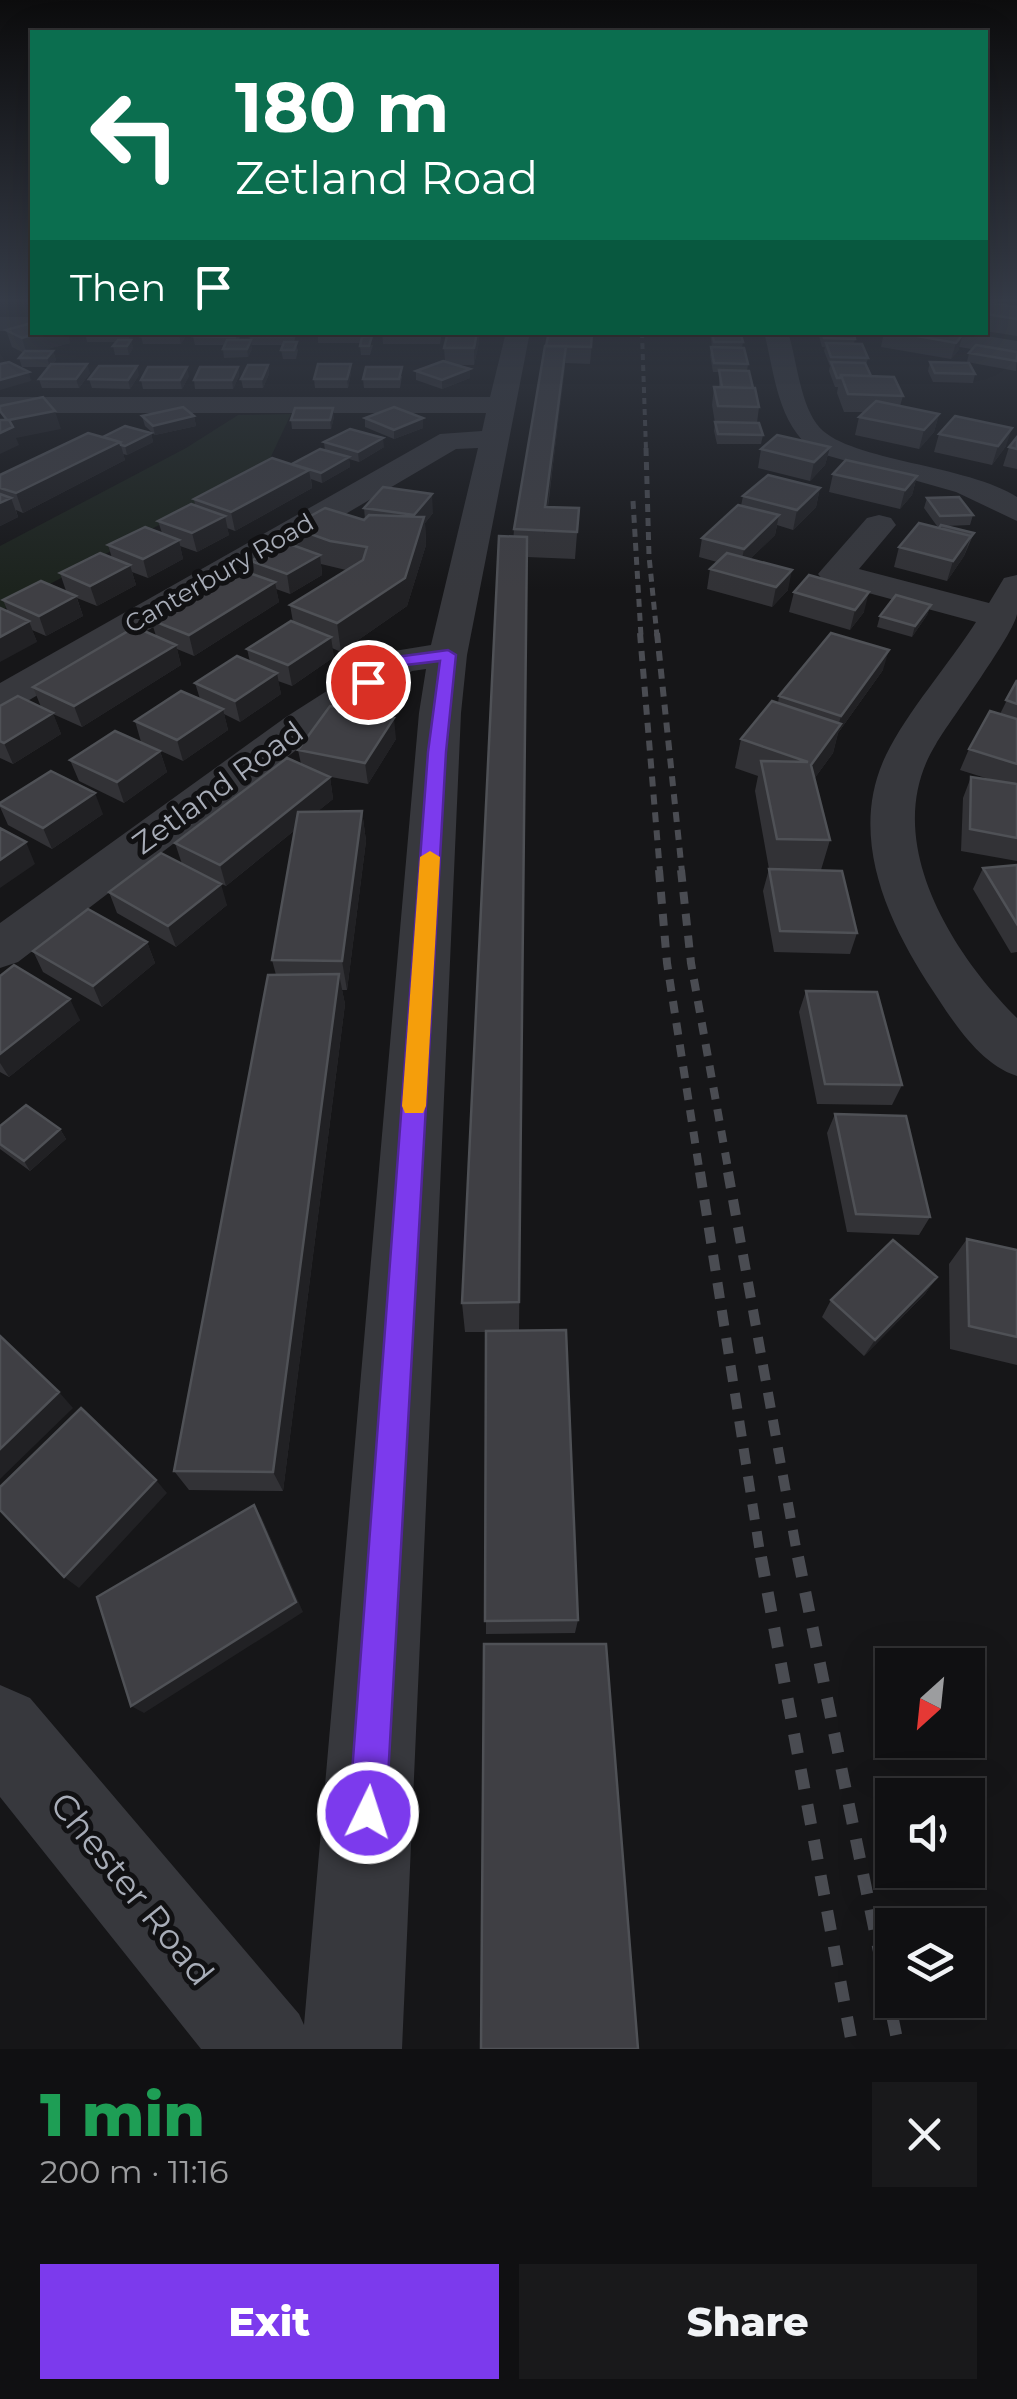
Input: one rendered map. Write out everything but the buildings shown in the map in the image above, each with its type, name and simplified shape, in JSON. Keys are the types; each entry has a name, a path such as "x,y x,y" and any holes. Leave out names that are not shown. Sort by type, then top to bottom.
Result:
{"street":[{"path":"352,2049 438,733 448,655 504,399"},
{"path":"796,399 811,436 830,447 954,478 1016,508"},
{"path":"0,405 125,404 499,422"},
{"path":"95,433 114,420 125,404"},
{"name":"Canterbury Road","path":"0,700 450,440 499,422"},
{"path":"880,525 830,581 1008,601 906,758 895,798 895,851 914,914 940,963 1017,1054"},
{"name":"Zetland Road","path":"0,948 318,715 402,660 448,655"},
{"name":"Chester Road","path":"0,1728 264,2049"}],"shaded area":[{"path":"291,414 268,463 248,477 0,611 0,546 186,448 238,415"}],"railway":[{"path":"644,399 646,450"},
{"path":"646,448 649,556 657,636"},
{"path":"633,501 641,636"},
{"path":"640,633 660,872"},
{"path":"657,633 682,872"},
{"path":"659,870 667,963 700,1174"},
{"path":"681,870 691,963 729,1174"},
{"path":"700,1172 761,1559"},
{"path":"728,1172 798,1559"},
{"path":"761,1557 853,2049"},
{"path":"798,1557 899,2049"}],"slow traffic":[{"path":"414,1106 430,857"}],"route":[{"path":"368,682 402,660 448,655 437,752 368,1813"}]}
